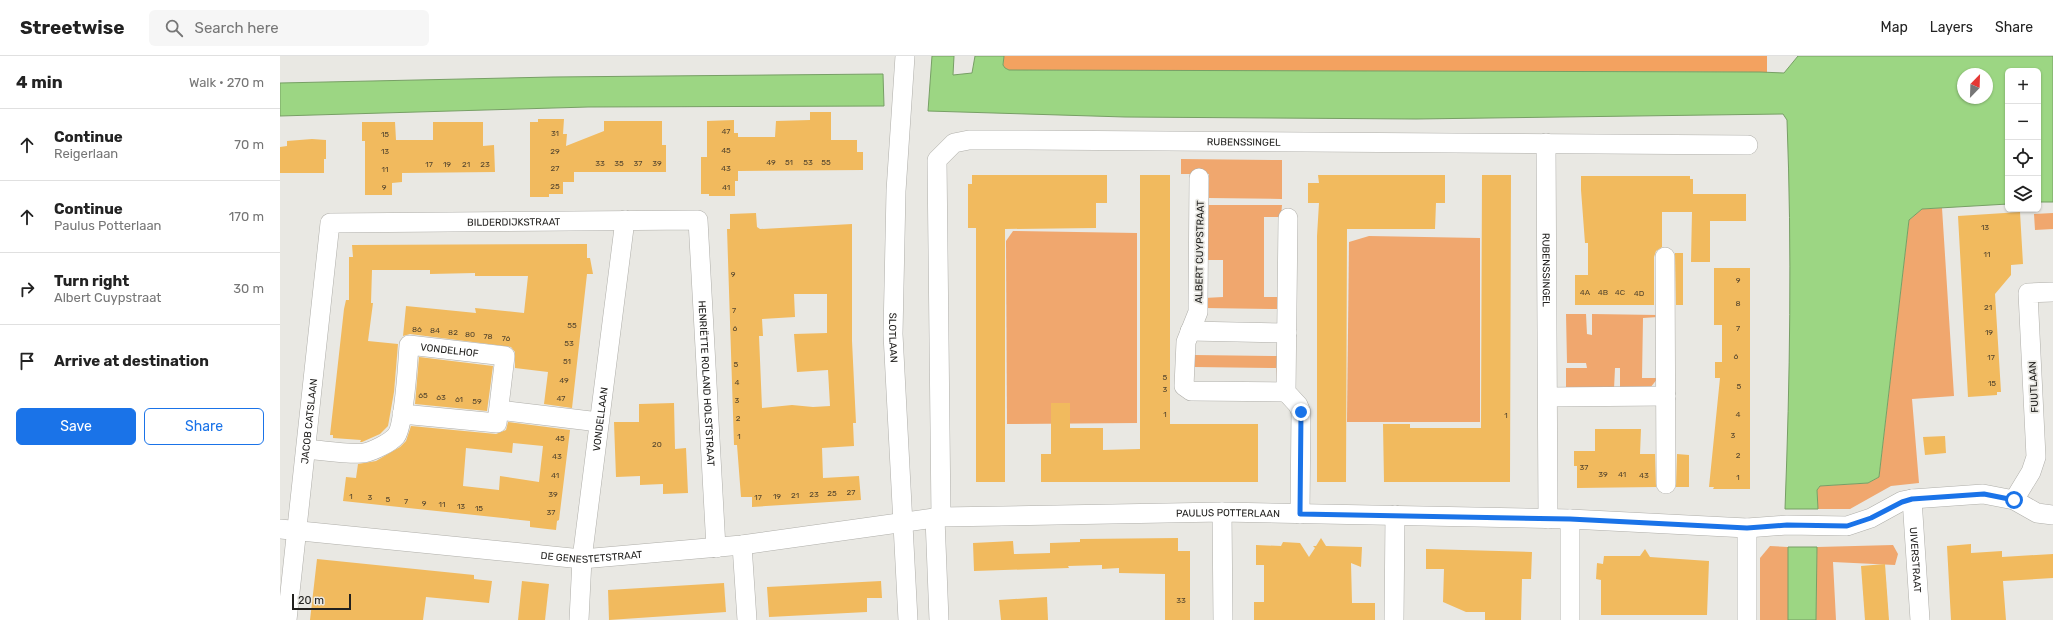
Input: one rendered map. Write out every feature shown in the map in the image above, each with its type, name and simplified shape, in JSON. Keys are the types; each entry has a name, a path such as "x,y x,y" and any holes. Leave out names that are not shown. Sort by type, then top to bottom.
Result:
{"street":[{"name":"SLOTLAAN","path":"905,56 896,191 893,334 908,620"},
{"name":"RUBENSSINGEL","path":"938,517 937,160 954,143 969,140 1748,145"},
{"name":"RUBENSSINGEL","path":"1546,143 1548,519"},
{"name":"ALBERT CUYPSTRAAT","path":"1199,178 1198,305 1185,346 1184,383 1188,391 1286,392"},
{"path":"1288,218 1286,392 1298,404 1301,412 1300,514"},
{"name":"VONDELLAAN","path":"579,620 582,559 625,220"},
{"name":"BILDERDIJKSTRAAT","path":"330,223 698,220"},
{"name":"HENRIËTTE ROLAND HOLSTSTRAAT","path":"698,220 716,548"},
{"name":"JACOB CATSLAAN","path":"287,620 289,530 306,449 330,223"},
{"path":"1665,257 1666,484"},
{"name":"FUUTLAAN","path":"2014,500 2031,472 2036,457 2028,293 2053,292"},
{"path":"1190,331 1287,333"},
{"name":"VONDELHOF","path":"306,449 364,453 397,436 401,427 409,345 504,356 499,410"},
{"path":"1548,398 1666,396"},
{"path":"402,414 497,423 499,410 600,422"},
{"name":"PAULUS POTTERLAAN","path":"902,521 938,517 1222,512 1570,519 1747,528 1787,525 1847,526 1871,518 1896,504 1912,499 1984,494 2014,500 2037,513 2053,515"},
{"name":"UIVERSTRAAT","path":"1912,499 1920,620"},
{"path":"1222,512 1223,620"},
{"path":"1394,620 1395,515"},
{"path":"938,517 939,620"},
{"path":"1570,519 1570,620"},
{"name":"DE GENESTETSTRAAT","path":"289,530 582,559 742,545 902,521"},
{"path":"1747,528 1747,620"},
{"path":"742,545 748,620"}],"shaded area":[{"path":"932,56 954,56 953,75 972,73 975,56 1004,56 1003,65 1009,70 1784,73 1798,56 2053,56 2053,202 2041,202 2041,68 2005,68 2005,204 1922,209 1909,220 1879,477 1868,483 1820,486 1817,490 1818,509 1785,509 1790,266 1787,120 1783,114 1416,119 1125,117 928,111"},
{"path":"1004,56 1767,56 1767,73 1009,70 1003,65"},
{"path":"883,74 884,106 588,107 280,116 280,83 553,77"},
{"path":"1181,159 1282,160 1282,199 1209,198 1209,174 1181,174"},
{"path":"1208,205 1282,205 1281,217 1264,217 1264,297 1282,297 1279,309 1204,308 1204,298 1223,297 1223,260 1208,260"},
{"path":"1942,208 1954,396 1912,399 1919,483 1891,486 1850,509 1818,509 1817,490 1820,486 1868,483 1879,477 1909,220 1922,209"},
{"path":"2053,213 2053,229 2035,230 2034,214"},
{"path":"1013,231 1137,233 1137,423 1007,424 1006,241"},
{"path":"1369,236 1480,238 1480,422 1347,422 1349,242"},
{"path":"1566,314 1586,314 1587,334 1592,335 1592,314 1658,315 1658,317 1643,318 1642,378 1658,378 1650,388 1620,389 1620,368 1615,368 1614,389 1566,389 1566,368 1587,368 1586,363 1567,363"},
{"path":"1277,341 1280,341 1277,383 1276,368 1194,367 1194,355 1277,356"},
{"path":"1893,545 1898,554 1895,565 1833,562 1836,620 1816,620 1817,547"},
{"path":"1770,546 1788,547 1788,620 1760,620 1760,558"},
{"path":"1788,547 1817,547 1816,620 1788,620"}],"building":[{"path":"810,112 831,112 831,140 857,140 857,152 863,152 863,170 738,171 738,181 735,181 735,196 709,196 709,194 701,194 701,157 707,157 707,121 734,120 734,133 738,133 738,137 775,137 776,121 810,120"},
{"path":"538,119 564,119 563,134 567,134 566,146 604,131 604,121 662,121 662,145 666,145 666,172 574,172 574,182 563,182 563,194 549,194 549,197 530,197 530,122 538,122"},
{"path":"362,122 395,122 396,140 433,140 433,122 483,122 483,146 494,145 495,172 402,173 402,182 392,183 392,195 365,195 365,141 362,141"},
{"path":"312,139 326,140 324,173 280,173 280,147 287,146 287,141"},
{"path":"972,175 1107,175 1107,203 1096,203 1096,228 1005,229 1005,482 976,482 976,228 968,228 968,184 972,184"},
{"path":"1140,175 1170,175 1170,424 1258,424 1258,482 1041,482 1041,454 1051,454 1051,403 1070,403 1070,428 1103,428 1103,450 1140,449"},
{"path":"1318,175 1445,175 1445,203 1436,203 1435,229 1347,229 1346,482 1317,482 1317,236 1319,203 1308,203 1308,183 1319,183"},
{"path":"1482,175 1511,175 1510,482 1384,482 1383,424 1410,424 1410,428 1481,428"},
{"path":"1581,176 1690,176 1690,179 1693,179 1693,194 1746,194 1746,221 1710,221 1710,262 1691,262 1692,212 1662,212 1662,247 1656,251 1654,257 1654,305 1575,305 1575,275 1588,275 1588,243 1585,243"},
{"path":"2020,212 2023,264 2011,265 2011,275 1995,294 2001,392 1997,392 1997,395 1968,397 1958,216"},
{"path":"756,213 757,227 760,229 852,224 852,341 856,423 853,423 854,446 822,448 823,478 859,476 861,500 752,507 752,497 741,497 737,445 734,445 727,229 730,229 730,214","holes":["794,294 827,294 827,333 794,334 797,372 828,370 830,406 813,407 792,405 762,408 759,336 763,336 762,319 795,317"]},
{"path":"587,244 587,258 590,258 593,274 587,274 572,408 544,404 548,372 515,368 515,352 511,347 410,334 403,336 406,306 476,313 475,308 524,313 528,276 475,276 475,273 430,274 430,270 372,270 371,303 373,303 368,341 398,344 394,392 388,426 380,434 362,442 360,442 361,440 333,438 333,435 330,435 344,309 346,300 349,300 349,257 353,257 352,245"},
{"path":"1675,253 1683,253 1683,305 1676,305"},
{"path":"1714,268 1750,268 1750,489 1713,489 1714,487 1709,487 1720,378 1715,378 1715,362 1722,362 1722,325 1714,325"},
{"path":"419,357 493,366 487,411 415,404"},
{"path":"674,403 675,449 686,448 688,493 663,494 663,484 640,485 640,476 616,477 614,422 639,422 639,404"},
{"path":"508,422 570,430 559,520 557,521 556,530 530,527 530,521 343,501 346,477 356,478 358,464 376,461 400,447 406,441 411,426 496,434 506,430","holes":["513,443 543,446 539,482 500,476 499,490 463,486 466,448 512,453"]},
{"path":"1595,429 1641,429 1640,454 1655,454 1656,487 1577,488 1577,466 1574,466 1574,451 1595,451"},
{"path":"1945,436 1946,453 1925,455 1923,437"},
{"path":"1677,454 1689,455 1689,487 1676,487"},
{"path":"1178,538 1178,551 1190,551 1190,620 1165,620 1165,574 1119,573 1119,568 1102,569 1102,565 1068,566 1069,568 974,571 973,543 1013,541 1014,554 1050,553 1050,543 1080,542 1080,539"},
{"path":"1321,538 1326,546 1362,547 1361,567 1351,563 1352,603 1375,603 1375,620 1254,620 1254,602 1264,602 1264,565 1256,565 1256,545 1281,546 1283,542 1300,543 1309,557 1315,548 1313,546 1316,546"},
{"path":"1971,544 1971,553 2002,551 2002,557 2053,554 2053,578 2003,581 2006,620 1951,620 1947,546"},
{"path":"1426,549 1532,552 1531,579 1522,579 1521,620 1485,620 1485,612 1466,612 1443,602 1444,569 1426,569"},
{"path":"1645,549 1650,557 1709,561 1707,615 1601,615 1601,580 1596,579 1597,563 1603,564 1604,556 1640,556"},
{"path":"317,559 474,575 474,579 492,581 489,603 426,597 423,620 310,620"},
{"path":"1885,564 1889,620 1865,620 1861,566"},
{"path":"522,581 549,584 545,620 518,620"},
{"path":"881,581 882,598 867,598 867,612 769,617 767,587"},
{"path":"724,583 726,612 609,620 608,590"},
{"path":"1047,597 1048,620 1001,620 999,600"}],"route":[{"path":"1301,412 1300,514 1570,519 1747,528 1787,525 1847,526 1871,518 1891,507 1912,499 1984,494 2014,500"}]}
